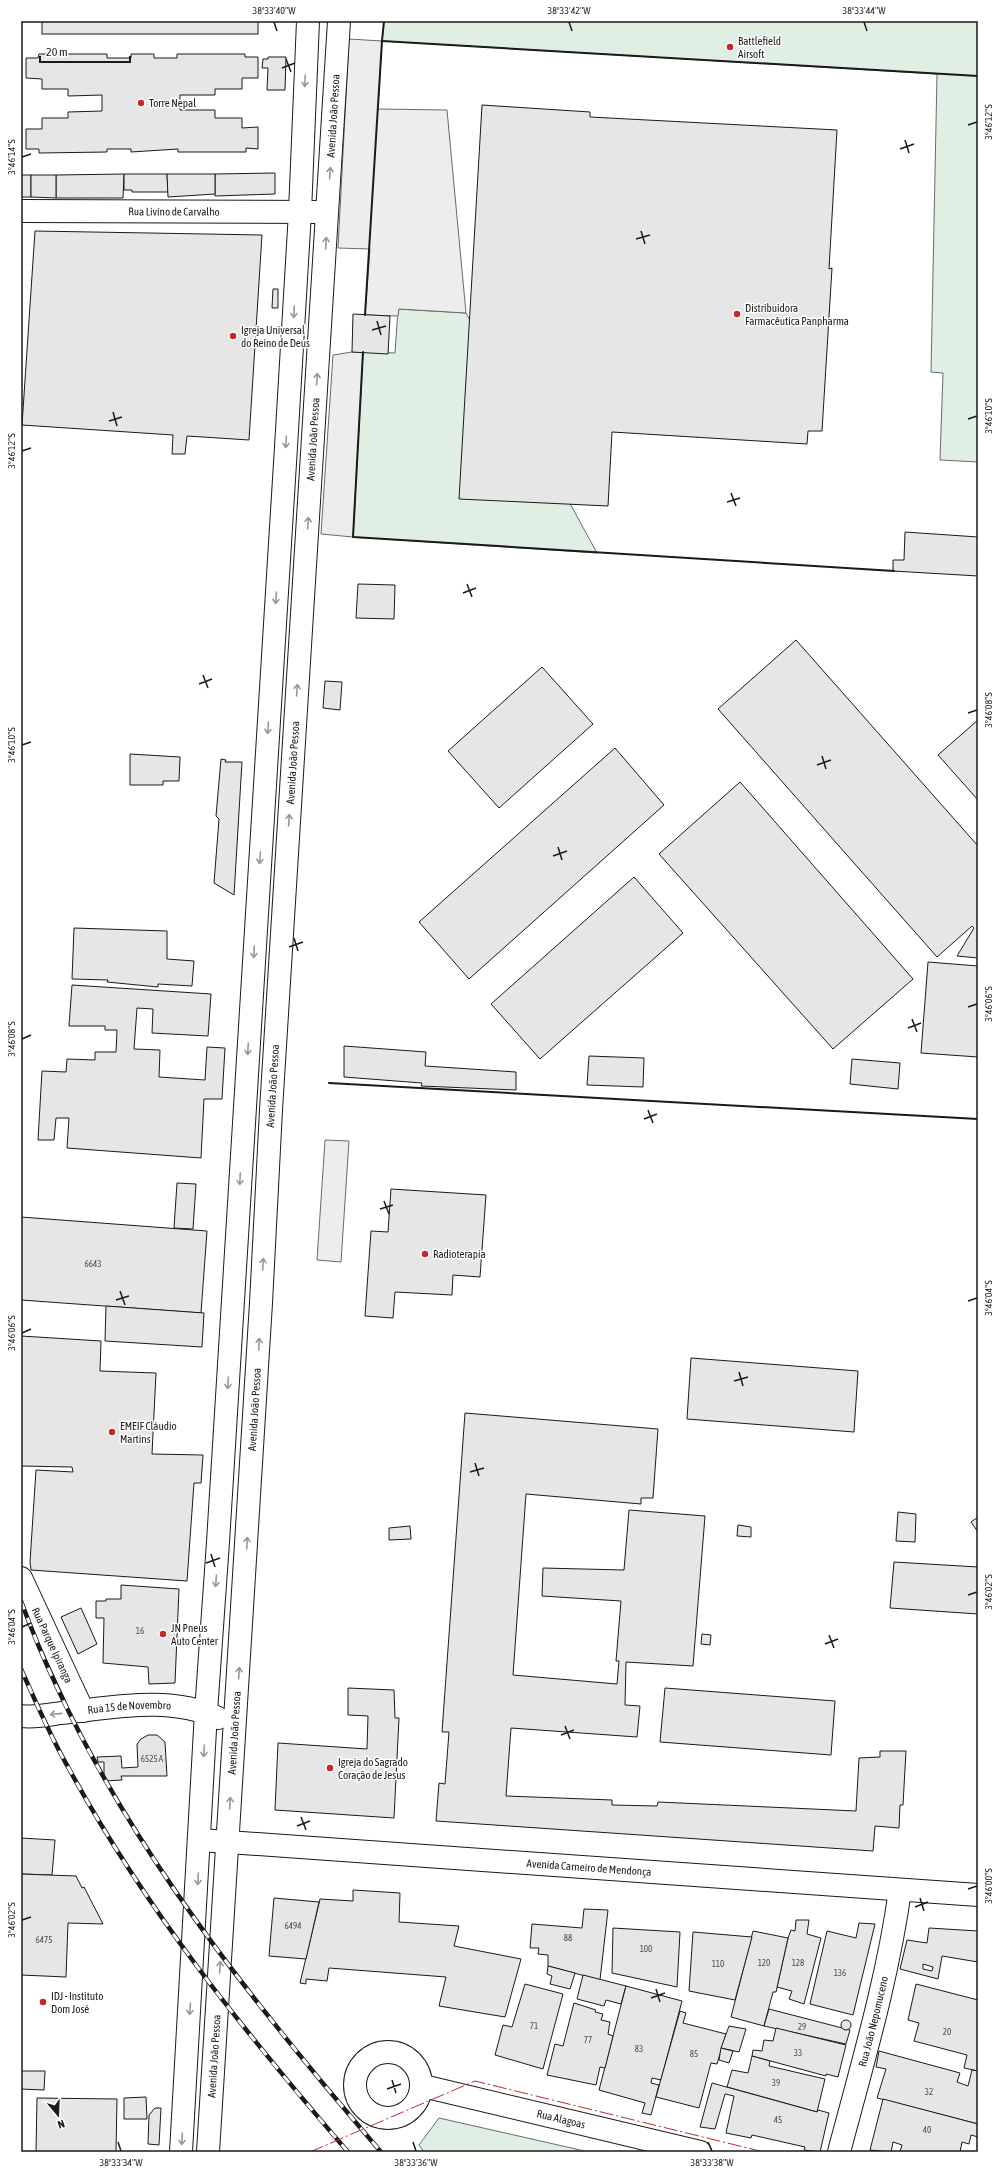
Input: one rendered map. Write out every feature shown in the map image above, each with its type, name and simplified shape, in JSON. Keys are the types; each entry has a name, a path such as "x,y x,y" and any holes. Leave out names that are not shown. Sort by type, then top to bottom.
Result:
{"main road":[{"path":"181,2152 200,1840 206,1712 218,1542 300,212 308,21"},
{"name":"Avenida João Pessoa","path":"208,2152 261,1311 271,1110 339,21"},
{"name":"Rua Livino de Carvalho","path":"21,210 327,212"},
{"name":"Rua Parque Ipiranga","path":"21,1578 83,1711"},
{"name":"Rua 15 de Novembro","path":"21,1716 137,1705 177,1706 206,1712 235,1726"},
{"name":"Avenida Carneiro de Mendonça","path":"200,1840 978,1895"},
{"name":"Rua João Nepomuceno","path":"839,2152 869,2037 896,1920 900,1890"},
{"name":"Rua Alagoas","path":"423,2086 700,2152"}],"green space":[{"path":"384,21 978,21 978,462 940,460 943,373 931,372 937,74 382,41"},
{"path":"398,309 466,313 597,553 353,537 363,352 395,353"},
{"path":"439,2118 589,2152 424,2152 419,2145"}],"shaded area":[{"path":"349,39 382,41 378,109 447,110 466,313 399,309 398,316 365,315 370,249 338,248"},
{"path":"363,352 353,537 321,534 333,355"},
{"path":"325,1140 349,1141 341,1262 317,1260"}],"building":[{"path":"42,21 258,21 258,34 42,34"},
{"name":"Torre Nepal","path":"39,54 107,54 107,58 131,58 131,54 154,54 154,58 177,58 177,54 245,54 245,57 258,57 258,78 242,78 242,89 215,89 215,95 180,95 180,110 215,110 215,118 242,118 242,128 258,127 258,149 246,148 246,152 178,152 178,149 131,152 131,149 107,149 107,152 39,153 39,149 26,149 26,129 42,129 42,118 68,118 68,112 102,111 102,95 68,96 68,89 42,89 42,79 26,78 26,58 38,58"},
{"path":"268,57 286,57 285,90 267,90 268,68 262,68 263,59 268,59"},
{"path":"482,105 590,112 590,117 837,130 829,269 832,268 822,431 808,431 807,444 612,432 608,506 459,499"},
{"path":"275,173 275,194 215,196 215,174"},
{"path":"124,174 123,198 56,198 56,175"},
{"path":"124,174 167,174 168,192 132,192 132,190 124,190"},
{"path":"167,174 215,174 215,194 168,197"},
{"path":"21,175 31,175 31,197 21,197"},
{"path":"31,175 56,175 56,198 31,197"},
{"path":"35,231 262,235 249,440 187,436 185,454 172,454 173,435 22,425"},
{"path":"273,289 278,289 278,308 272,308"},
{"path":"353,314 390,316 388,354 352,352"},
{"path":"905,532 978,537 978,576 893,571 893,560 904,560"},
{"path":"358,584 395,585 394,619 356,618"},
{"path":"796,640 978,846 978,958 957,956 974,928 972,926 937,957 718,709"},
{"path":"542,667 593,724 499,808 448,751"},
{"path":"325,681 342,682 340,710 323,708"},
{"path":"978,720 978,800 938,755"},
{"path":"615,748 664,805 469,979 419,922"},
{"path":"130,754 180,757 179,781 163,781 163,785 130,785"},
{"path":"221,759 226,760 225,762 242,762 234,895 214,883 219,819 216,816"},
{"path":"740,782 913,979 833,1049 659,854"},
{"path":"634,877 683,933 540,1059 491,1004"},
{"path":"74,928 167,931 167,959 194,961 192,986 158,984 158,987 107,982 108,980 72,979"},
{"path":"928,962 978,966 978,1057 921,1053"},
{"path":"72,985 211,994 208,1036 152,1033 153,1009 137,1008 134,1049 160,1050 159,1077 205,1080 207,1047 225,1048 222,1099 204,1099 201,1158 67,1148 69,1118 56,1118 54,1140 38,1140 42,1071 66,1072 67,1059 95,1060 95,1052 116,1052 117,1030 105,1030 105,1026 69,1026"},
{"path":"344,1046 426,1052 425,1066 516,1072 516,1090 421,1086 422,1083 344,1077"},
{"path":"589,1056 644,1058 643,1087 587,1085"},
{"path":"852,1059 900,1063 898,1089 850,1084"},
{"path":"177,1183 196,1184 193,1229 174,1228"},
{"name":"Radioterapia","path":"391,1189 486,1195 480,1277 453,1275 452,1295 395,1292 393,1318 365,1316 371,1231 388,1232"},
{"path":"21,1217 207,1231 201,1313 21,1300"},
{"path":"106,1306 204,1313 202,1347 105,1341"},
{"name":"EMEIF Cláudio Martins","path":"21,1336 101,1341 100,1371 156,1373 152,1454 203,1455 201,1483 194,1483 187,1581 31,1570 30,1562 36,1470 73,1472 72,1467 21,1466"},
{"path":"691,1358 858,1371 854,1432 687,1419"},
{"path":"465,1413 658,1429 653,1498 641,1498 641,1504 526,1494 513,1675 617,1684 619,1661 616,1661 621,1601 542,1596 543,1568 624,1570 629,1510 705,1516 693,1666 626,1662 625,1705 640,1706 637,1737 511,1728 506,1796 612,1800 612,1805 657,1806 658,1802 856,1811 859,1758 880,1757 880,1751 906,1751 903,1805 900,1805 899,1828 875,1826 873,1851 436,1821 439,1783 445,1784 449,1732 442,1732"},
{"path":"898,1512 916,1514 915,1542 896,1541"},
{"path":"978,1517 978,1532 971,1522"},
{"path":"738,1525 751,1527 751,1537 737,1536"},
{"path":"410,1526 411,1539 389,1540 389,1528"},
{"path":"894,1562 978,1567 978,1614 890,1608"},
{"path":"121,1585 179,1589 175,1683 149,1684 148,1667 103,1663 104,1618 96,1618 96,1601 121,1599"},
{"path":"81,1608 97,1644 78,1654 61,1617"},
{"path":"702,1634 711,1635 710,1645 701,1644"},
{"path":"348,1688 394,1690 395,1718 399,1718 394,1818 275,1810 278,1743 367,1749 368,1716 348,1715"},
{"path":"665,1688 835,1701 831,1755 660,1742"},
{"path":"148,1735 157,1735 165,1742 167,1776 121,1776 122,1780 104,1781 104,1762 98,1762 97,1757 121,1756 122,1768 138,1767 137,1744 141,1739"},
{"path":"21,1838 55,1840 52,1875 21,1874"},
{"path":"21,1874 76,1876 82,1888 84,1887 103,1924 68,1923 66,1977 21,1975"},
{"path":"353,1890 400,1893 399,1922 459,1926 454,1946 521,1959 505,2017 439,2006 446,1977 329,1968 327,1981 306,1979 306,1984 300,1983 320,1899 353,1901"},
{"path":"274,1898 319,1902 306,1959 269,1956"},
{"path":"584,1909 608,1910 600,1980 548,1966 548,1955 538,1954 539,1948 530,1948 532,1924 582,1928"},
{"path":"796,1920 809,1920 807,1934 821,1938 804,2004 789,1999 792,1991 777,1987 788,1938 791,1930 795,1931"},
{"path":"859,1923 875,1924 853,2015 810,2004 827,1931 856,1938"},
{"path":"613,1928 680,1932 677,1987 612,1973"},
{"path":"929,1928 978,1931 978,1962 942,1956 938,1979 900,1969 907,1940 927,1943","holes":["923,1964 933,1967 932,1971 923,1969"]},
{"path":"753,1931 788,1938 776,1992 773,1992 764,2026 731,2017"},
{"path":"693,1932 752,1937 735,2000 689,1991"},
{"path":"548,1966 575,1973 570,1989 550,1984 552,1976 547,1974"},
{"path":"583,1975 626,1986 621,2004 606,2000 604,2006 577,1999"},
{"path":"525,1984 563,1994 543,2069 495,2055 503,2025 512,2027"},
{"path":"916,1984 978,2000 978,2071 964,2068 967,2055 914,2041 919,2023 908,2020"},
{"path":"626,1986 682,2001 661,2080 652,2078 651,2083 659,2085 651,2115 642,2113 645,2103 599,2090"},
{"path":"574,2003 596,2010 595,2012 603,2014 601,2020 610,2022 608,2034 613,2036 605,2068 600,2067 596,2085 547,2075 555,2044 563,2046"},
{"path":"769,2009 850,2030 846,2044 764,2026"},
{"path":"680,2011 686,2013 683,2023 726,2034 717,2064 711,2063 699,2108 656,2097"},
{"path":"844,2020 848,2020 850,2021 850,2029 844,2030 841,2027 841,2023"},
{"path":"729,2026 746,2029 739,2052 721,2048"},
{"path":"776,2028 846,2045 838,2077 826,2074 826,2076 752,2056 753,2050 762,2051 764,2040 773,2041"},
{"path":"721,2048 733,2051 729,2063 719,2060"},
{"path":"879,2051 960,2073 957,2082 968,2086 972,2070 978,2071 978,2124 877,2098 886,2069 876,2067"},
{"path":"752,2056 770,2061 769,2066 825,2079 817,2112 727,2087 732,2070 748,2073"},
{"path":"21,2071 45,2071 44,2090 21,2089"},
{"path":"712,2083 817,2112 818,2110 829,2113 820,2152 804,2150 805,2147 752,2135 751,2138 726,2133 734,2096 725,2094 715,2129 700,2127"},
{"path":"146,2097 147,2119 124,2119 124,2098"},
{"path":"37,2098 117,2099 116,2152 36,2152"},
{"path":"883,2099 978,2124 978,2137 971,2135 969,2144 962,2142 960,2152 900,2152 902,2145 893,2142 891,2152 870,2150"},
{"path":"155,2108 161,2108 159,2145 148,2144 149,2115"}],"railway":[{"path":"21,1601 52,1678 89,1751 131,1823 176,1892 224,1959 275,2025 381,2152"},
{"path":"21,1669 61,1755 129,1870 163,1919 234,2014 348,2152"}],"wall":[{"path":"384,21 382,41 978,76"},
{"path":"365,315 382,41"},
{"path":"363,352 353,537 894,571"},
{"path":"329,1083 978,1119"}],"power":[{"path":"310,2152 475,2081 764,2152"}],"place":[{"name":"Battlefield Airsoft","path":"730,47"},
{"name":"Torre Nepal","path":"141,103"},
{"name":"Distribuidora Farmacêutica Panpharma","path":"737,314"},
{"name":"Igreja Universal do Reino de Deus","path":"233,336"},
{"name":"Radioterapia","path":"425,1254"},
{"name":"EMEIF Cláudio Martins","path":"112,1432"},
{"name":"JN Pneus Auto Center","path":"163,1634"},
{"name":"Igreja do Sagrado Coração de Jesus","path":"330,1768"},
{"name":"IDJ - Instituto Dom José","path":"43,2002"}]}
